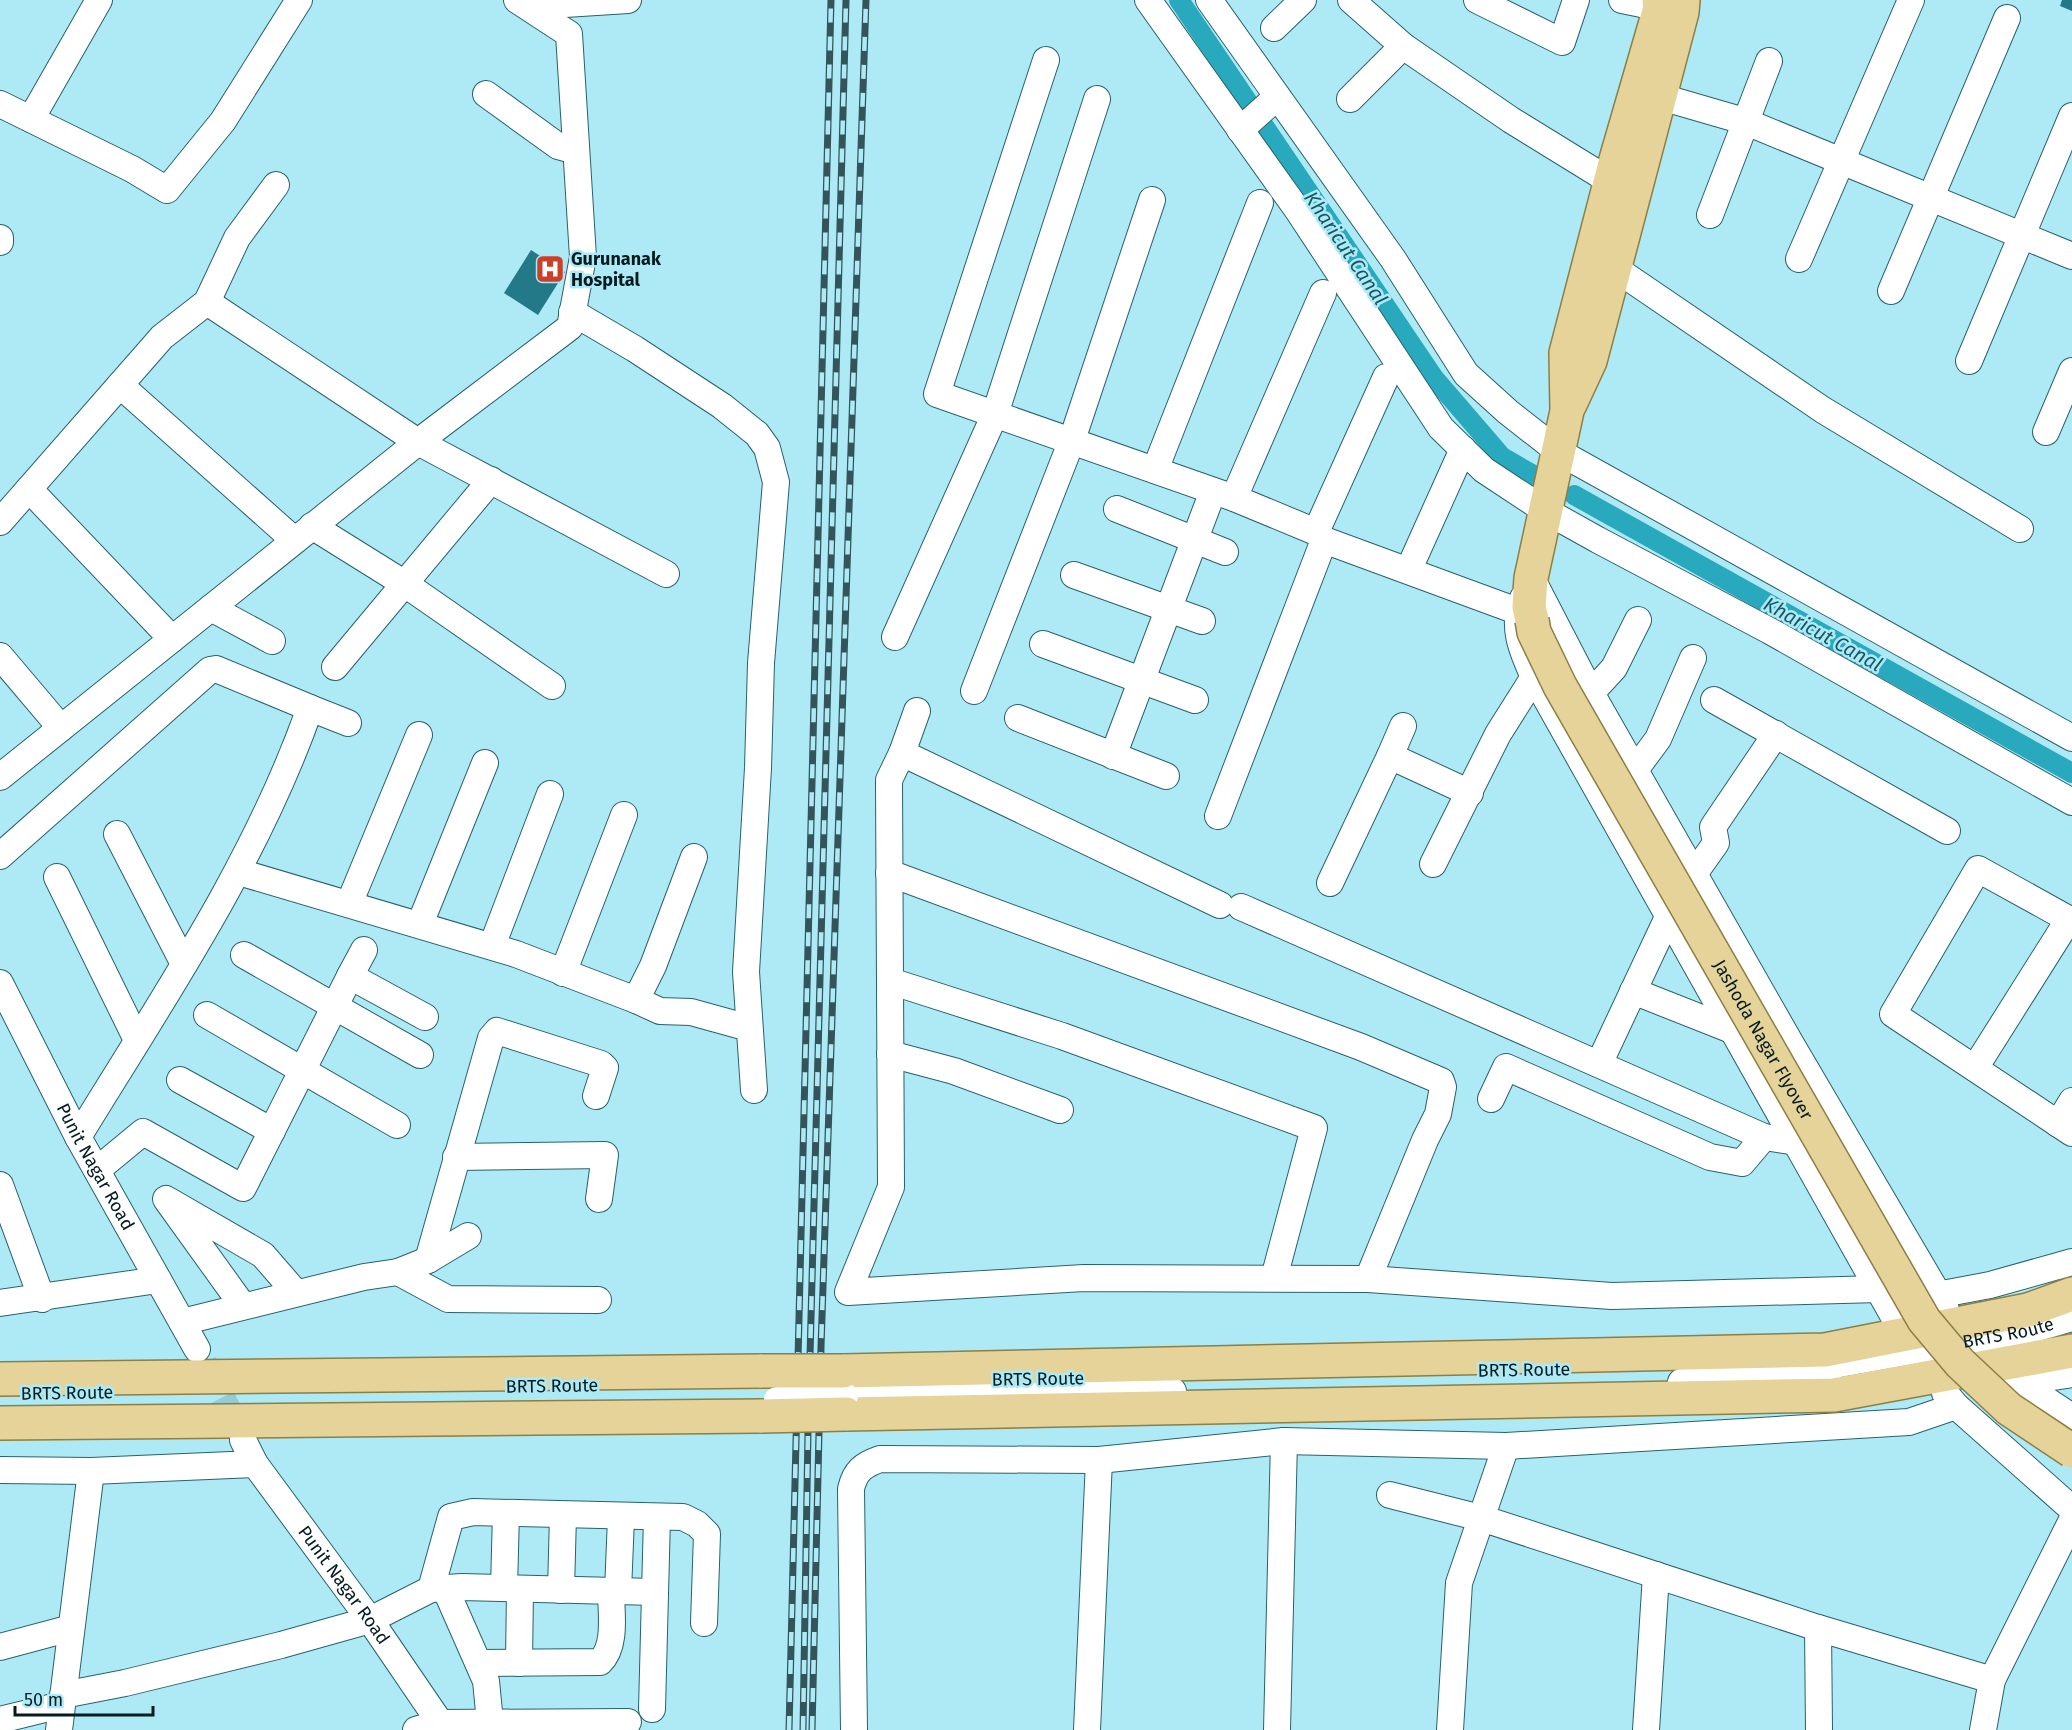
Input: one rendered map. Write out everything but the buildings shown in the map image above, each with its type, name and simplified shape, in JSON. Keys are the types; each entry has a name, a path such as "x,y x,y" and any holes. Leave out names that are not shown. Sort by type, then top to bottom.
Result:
{"main road":[{"path":"1567,411 1590,361 1613,267 1647,93 1671,5"},
{"path":"1567,411 1566,353 1610,181 1647,93"},
{"name":"Jashoda Nagar Flyover","path":"1567,411 1531,578 1529,607 1525,615 1560,686 1924,1320 1960,1363 2009,1409 2072,1451"},
{"path":"0,1379 762,1393 845,1391 1834,1395 1917,1356 1987,1352 2028,1310 2072,1294"},
{"path":"0,1424 1825,1350 1917,1356 2072,1351"}],"street":[{"path":"31,119 99,0"},
{"path":"0,104 132,169 167,190 223,121 299,0"},
{"path":"517,0 549,8 628,0"},
{"path":"1148,0 1299,212 1441,428 1484,470 1546,511 1770,631 2072,802"},
{"path":"1209,0 1393,259 1466,374 1508,412 1559,452 2072,738"},
{"path":"1274,28 1303,0"},
{"path":"1351,0 1403,46 1511,120 1610,181"},
{"path":"1477,0 1562,42 1576,0"},
{"path":"1622,0 1671,5"},
{"path":"1799,259 1911,0"},
{"path":"0,777 418,442 570,327 583,257 569,34 549,8"},
{"path":"1891,291 2007,18"},
{"path":"1350,99 1403,46"},
{"path":"1046,60 937,394 1223,494 1320,536 1525,615 1517,633 1534,677 1917,1356 1956,1406 2072,1509"},
{"path":"1710,215 1744,121 1769,61"},
{"path":"1647,93 1744,121 2072,256"},
{"path":"486,94 558,146 576,151"},
{"path":"1240,130 1278,97"},
{"path":"896,637 995,414 1097,99"},
{"path":"1969,361 2072,116"},
{"path":"0,522 162,338 207,302 237,238 276,185"},
{"path":"974,691 1072,440 1152,200"},
{"path":"1155,470 1260,203"},
{"path":"1613,267 1823,410 2020,529"},
{"path":"1113,756 1195,539 1223,494 1323,293"},
{"path":"207,302 418,442 666,574"},
{"path":"572,312 645,355 722,406 756,434 766,448 776,482 760,663 758,768 746,972 754,1090"},
{"path":"2046,432 2072,371"},
{"path":"1218,816 1320,536 1386,377"},
{"path":"120,385 303,533 405,584 552,686"},
{"path":"1409,569 1463,449"},
{"path":"335,668 491,480"},
{"path":"29,489 171,639"},
{"path":"1117,509 1225,552"},
{"path":"1074,575 1202,621"},
{"path":"1531,578 1591,693 1936,1295 1987,1352 2072,1418"},
{"path":"211,608 272,641"},
{"path":"1591,693 1614,668 1638,620"},
{"path":"1043,644 1195,700"},
{"path":"0,656 61,728"},
{"path":"1635,770 1658,740 1693,658"},
{"path":"0,856 210,670 216,669 348,723"},
{"path":"1433,864 1498,734 1534,677"},
{"path":"1714,700 1947,831"},
{"path":"78,1137 238,872 280,788 310,708"},
{"path":"916,711 902,753 889,780 891,1187 848,1292 1084,1278 1274,1278 1368,1279 1612,1296 1879,1289 1936,1295 1990,1285 2072,1262"},
{"path":"1018,718 1166,776"},
{"path":"1330,883 1403,726"},
{"path":"1694,874 1716,843 1713,827 1776,734"},
{"path":"349,904 419,735"},
{"path":"902,753 1231,906 1764,1137 1797,1142"},
{"path":"1390,756 1470,793"},
{"path":"420,924 485,763"},
{"path":"492,946 550,794"},
{"path":"563,973 624,815"},
{"path":"117,834 184,964"},
{"path":"636,1000 653,966 694,857"},
{"path":"1975,1068 2070,920 1978,869 1893,1014 2065,1128 2072,1101"},
{"path":"238,872 492,946 660,1011 708,1015 749,1028"},
{"path":"889,873 1361,1047 1441,1081 1443,1087 1438,1114 1425,1140 1368,1279"},
{"path":"57,878 137,1040"},
{"path":"1599,1064 1669,915"},
{"path":"97,1170 143,1132 243,1188 364,950"},
{"path":"244,955 420,1055"},
{"path":"350,976 425,1017"},
{"path":"890,981 1062,1036 1314,1128 1274,1278"},
{"name":"Punit Nagar Road","path":"0,983 78,1137 197,1349"},
{"path":"1633,991 1734,1031"},
{"path":"207,1015 397,1125"},
{"path":"428,1260 488,1043 497,1031 601,1064 605,1068 596,1096"},
{"path":"890,1054 954,1071 1060,1110"},
{"path":"1491,1100 1506,1067 1710,1157 1742,1163 1764,1137"},
{"path":"180,1080 272,1131"},
{"path":"456,1157 605,1155 599,1199"},
{"path":"0,1185 42,1299"},
{"path":"243,1306 162,1193 263,1255 296,1293"},
{"path":"182,1322 296,1293 398,1272 428,1260 468,1236"},
{"path":"398,1272 448,1299 598,1300"},
{"path":"0,1303 42,1299 158,1280"},
{"name":"BRTS Route","path":"1987,1352 2030,1330 2072,1318"},
{"name":"BRTS Route","path":"1987,1352 2072,1330"},
{"path":"1987,1352 2072,1374"},
{"name":"BRTS Route","path":"0,1395 762,1393"},
{"name":"BRTS Route","path":"0,1412 762,1393"},
{"path":"854,1730 851,1489 858,1471 865,1464 880,1460 1099,1460 1284,1441 1506,1446 1909,1422 1956,1406"},
{"name":"Punit Nagar Road","path":"243,1440 255,1464 370,1620 433,1728"},
{"path":"1277,1730 1284,1441"},
{"path":"1450,1730 1459,1583 1506,1446"},
{"path":"1087,1730 1099,1460"},
{"path":"0,1470 91,1471 255,1464"},
{"path":"61,1710 91,1471"},
{"path":"1390,1495 1481,1518 1818,1628 1992,1680"},
{"path":"490,1722 486,1681 479,1663 438,1588 451,1517 473,1512 621,1518 683,1517 697,1524 708,1534 704,1623"},
{"path":"506,1514 519,1663"},
{"path":"561,1590 563,1515"},
{"path":"652,1709 657,1517"},
{"path":"479,1663 600,1662 606,1656 610,1646 621,1518"},
{"path":"1983,1730 1992,1680 2072,1520"},
{"path":"1646,1730 1656,1575"},
{"path":"0,1719 61,1710 215,1661 370,1620 438,1588 655,1592"},
{"path":"0,1647 71,1628"},
{"path":"1818,1628 1819,1730"},
{"path":"433,1728 490,1722 628,1722"}],"waterway":[{"name":"Kharicut Canal","path":"1179,0 1434,378 1502,457 1535,476"},
{"name":"Kharicut Canal","path":"1574,495 2072,773"}],"tunnel":[{"path":"204,1363 241,1434"}],"railway":[{"path":"789,1730 831,0"},
{"path":"803,1730 808,1431 846,0"},
{"path":"812,1730 821,1347 866,0"}],"place":[{"name":"Gurunanak Hospital","path":"550,269"}]}
